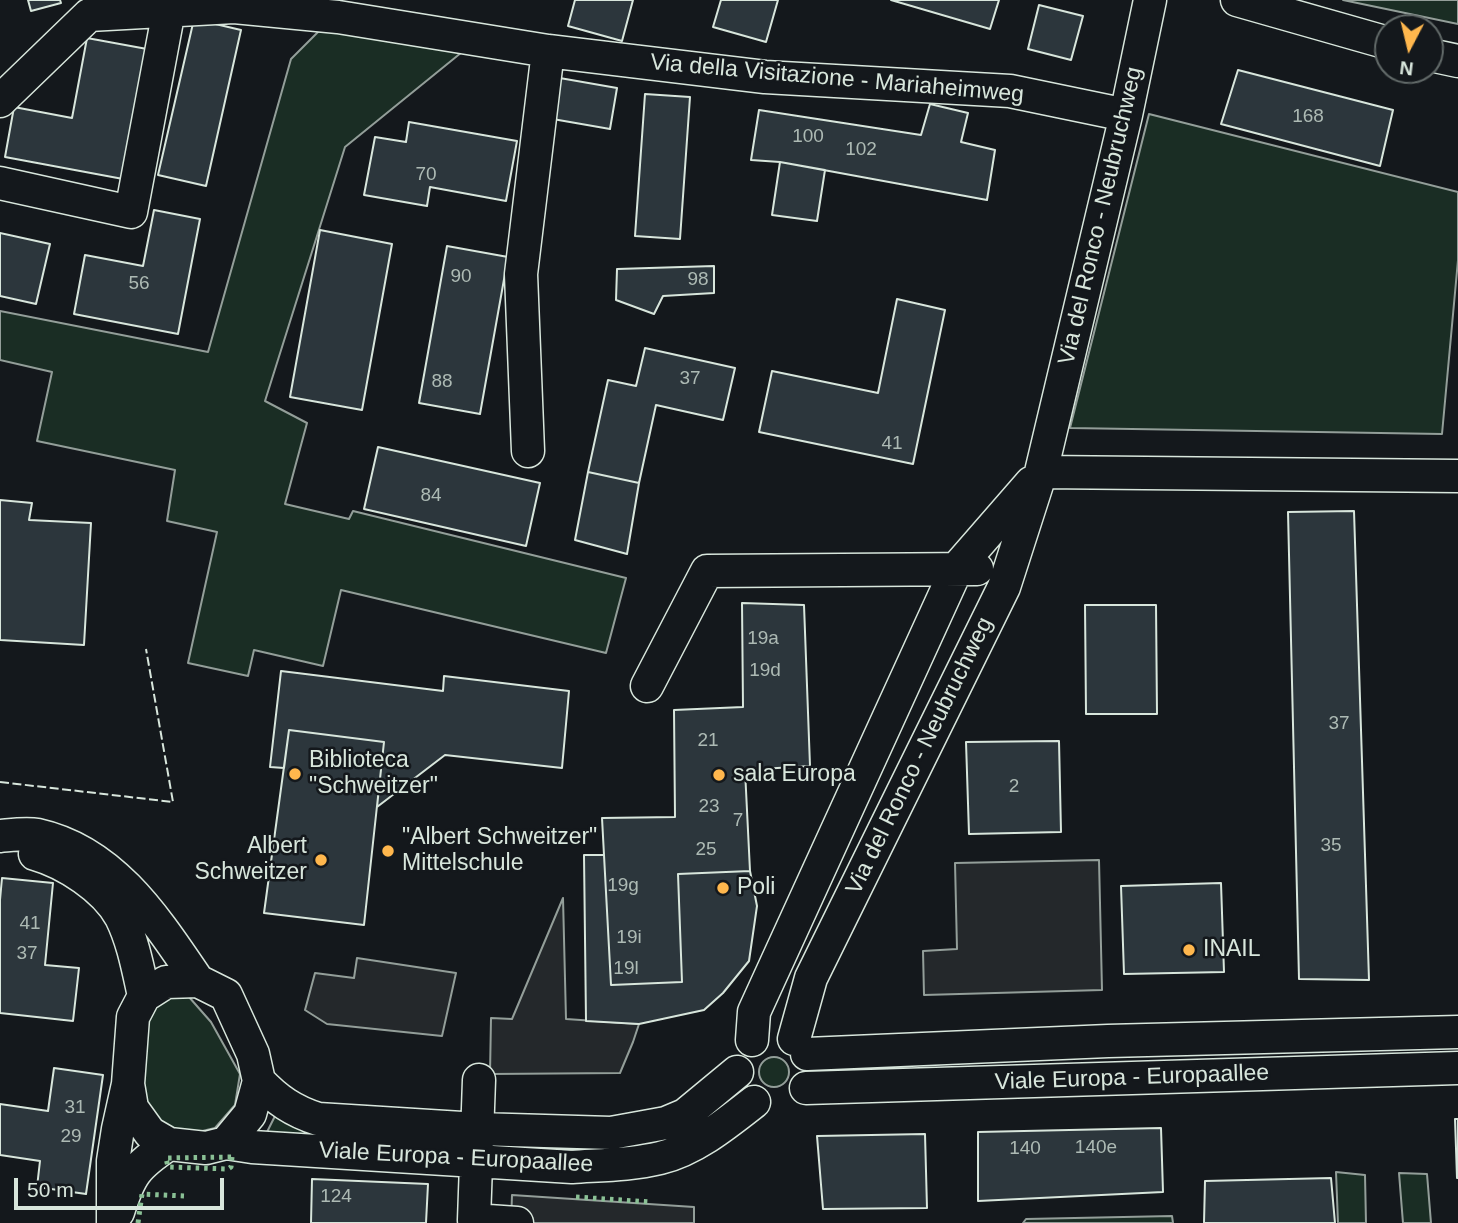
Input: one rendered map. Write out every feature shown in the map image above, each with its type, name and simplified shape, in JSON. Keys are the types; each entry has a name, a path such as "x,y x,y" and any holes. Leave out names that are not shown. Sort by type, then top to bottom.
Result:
{"street":[{"name":"Via del Ronco - Neubruchweg","path":"801,1047 811,978 1004,587 1041,472 1126,115 1150,0"},
{"path":"1237,0 1320,11 1374,36"},
{"name":"Via della Visitazione - Mariaheimweg","path":"0,101 88,7 169,10 234,6 338,18 548,51 765,77 1010,91 1126,115"},
{"path":"0,183 131,212 169,10"},
{"path":"528,451 521,274 548,51"},
{"name":"Via del Ronco - Neubruchweg","path":"752,1040 754,1012 953,577 1041,472"},
{"path":"1041,472 1458,476"},
{"path":"647,686 707,571 953,577 1012,560"},
{"path":"953,577 967,595 979,634"},
{"path":"0,836 36,835 88,854 117,877 148,910 198,981 226,995 253,1054 260,1080 250,1114 226,1143 206,1148 169,1144 150,1133 130,1096"},
{"path":"0,844 51,859 93,884 120,916 135,954 144,996"},
{"path":"114,1223 113,1161 118,1129 130,1096 133,1017 144,996 166,982 198,981"},
{"name":"Viale Europa - Europaallee","path":"226,1143 252,1147 477,1145 642,1129 685,1115 737,1072 741,1053 752,1040 773,1033 801,1047 1458,1032"},
{"path":"737,1072 741,1090 754,1102 772,1107 792,1103 806,1088 810,1072 801,1047"},
{"name":"Viale Europa - Europaallee","path":"806,1088 1458,1068"},
{"name":"Viale Europa - Europaallee","path":"260,1080 275,1097 296,1112 318,1119 477,1145 572,1167 661,1158 698,1142 754,1102"},
{"path":"479,1080 474,1220 517,1223"},
{"path":"114,1223 128,1181 146,1159 169,1144"}],"green space":[{"path":"1343,0 1458,0 1458,24 1444,21 1444,14 1410,14"},
{"path":"326,24 467,48 345,147 265,401 307,423 285,504 349,519 353,511 626,578 606,653 341,590 323,666 254,650 248,676 188,663 217,532 167,521 175,470 37,441 52,372 0,360 0,311 208,352 291,59"},
{"path":"1149,114 1458,192 1458,260 1442,434 1070,428"},
{"path":"170,996 189,997 211,1022 240,1074 235,1105 215,1128 194,1133 166,1129 146,1109 139,1090 144,1023 152,1004"},
{"path":"774,1057 785,1061 789,1072 785,1083 774,1087 763,1083 759,1072 763,1061"},
{"path":"277,1112 412,1141 409,1145 265,1136"},
{"path":"1336,1172 1365,1175 1366,1223 1338,1223"},
{"path":"1399,1173 1427,1174 1431,1223 1403,1223"},
{"path":"1172,1216 1173,1223 1023,1223 1026,1219"}],"shaded area":[{"path":"1099,860 1102,990 924,995 923,951 957,949 955,863"},
{"path":"563,898 566,1019 639,1024 633,1042 620,1073 490,1074 491,1018 512,1019"},
{"path":"357,958 456,973 442,1036 327,1024 305,1010 315,973 354,978"},
{"path":"512,1195 694,1207 694,1223 511,1223"}],"building":[{"path":"28,0 60,0 61,3 31,11"},
{"path":"575,0 633,0 622,41 568,26"},
{"path":"721,0 778,0 766,42 713,27"},
{"path":"891,0 999,0 990,29"},
{"path":"1039,5 1083,16 1071,60 1028,49"},
{"path":"194,19 241,30 206,186 158,175"},
{"path":"87,38 147,49 123,179 5,157 14,107 72,118"},
{"path":"1238,70 1393,110 1380,166 1221,124"},
{"path":"554,77 617,88 610,129 547,118"},
{"path":"645,94 690,97 680,239 635,236"},
{"path":"930,104 968,113 961,142 995,150 987,200 780,162 751,160 759,110 921,135"},
{"path":"409,122 517,141 506,201 430,187 427,206 364,195 375,137 406,142"},
{"path":"780,162 825,170 817,221 772,215"},
{"path":"154,210 200,219 178,334 74,314 85,255 143,266"},
{"path":"320,230 392,244 362,410 290,397"},
{"path":"0,233 50,244 36,304 0,296"},
{"path":"447,246 508,257 480,414 419,403"},
{"path":"714,266 714,293 663,296 654,314 616,300 617,269"},
{"path":"897,299 945,310 913,464 759,432 772,371 878,393"},
{"path":"645,348 735,368 723,420 656,405 639,483 588,472 608,380 636,386"},
{"path":"378,447 540,483 526,546 364,509"},
{"path":"588,472 639,483 627,554 575,540"},
{"path":"0,500 32,503 29,520 91,523 84,645 0,640"},
{"path":"1354,511 1369,980 1299,979 1288,512"},
{"path":"742,603 804,605 810,766 745,770 750,871 678,874 682,982 611,985 602,818 675,817 674,710 743,707"},
{"path":"1085,605 1156,605 1157,714 1086,714"},
{"path":"281,671 443,691 444,676 569,691 562,768 445,755 377,807 384,742 289,730 284,768 270,767"},
{"name":"Albert Schweitzer","path":"289,730 384,742 364,925 264,913"},
{"path":"1059,741 1061,832 969,834 966,742"},
{"path":"584,855 604,855 611,985 682,982 678,874 750,871 757,906 749,961 723,993 704,1010 639,1024 586,1021"},
{"path":"2,878 53,883 45,965 79,968 73,1021 0,1013"},
{"path":"1221,883 1224,972 1124,974 1121,886"},
{"path":"54,1068 103,1075 86,1194 37,1187 40,1161 0,1155 0,1104 48,1111"},
{"path":"1455,1119 1458,1119 1458,1178 1457,1178"},
{"path":"1161,1128 1163,1192 978,1201 978,1132"},
{"path":"925,1134 927,1208 823,1209 817,1136"},
{"path":"1331,1178 1335,1223 1204,1223 1205,1181"},
{"path":"312,1179 428,1184 426,1223 311,1223"}],"hedge":[{"path":"232,1157 231,1167 228,1169 168,1167 166,1158 232,1157"},
{"path":"138,1223 142,1194 184,1196"},
{"path":"576,1197 651,1202"}],"fence":[{"path":"0,782 173,802 146,649"}],"place":[{"name":"Biblioteca \"Schweitzer\"","path":"295,774"},
{"name":"sala Europa","path":"719,775"},
{"name":"\"Albert Schweitzer\" Mittelschule","path":"388,851"},
{"name":"Albert Schweitzer","path":"321,860"},
{"name":"Poli","path":"723,888"},
{"name":"INAIL","path":"1189,950"}]}
